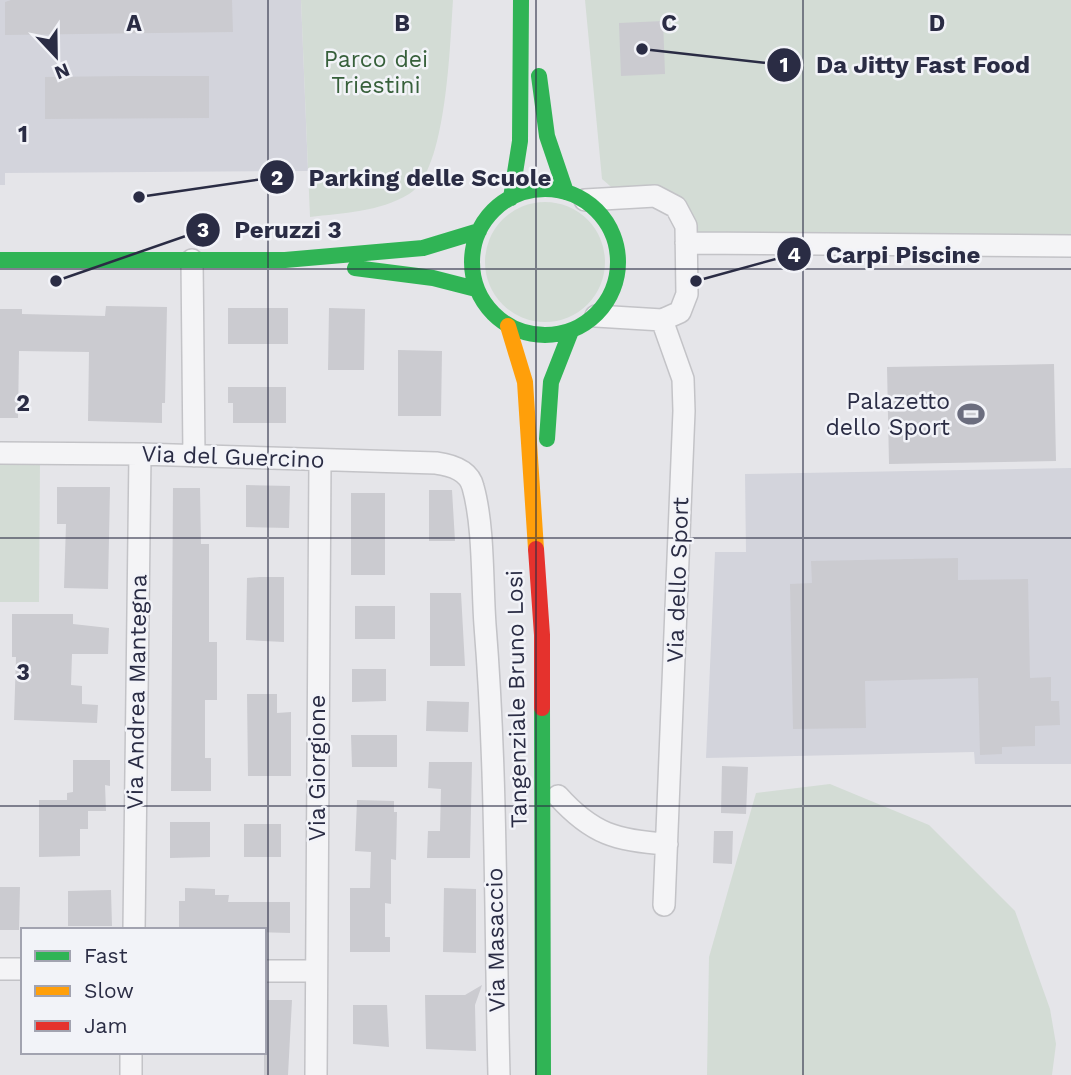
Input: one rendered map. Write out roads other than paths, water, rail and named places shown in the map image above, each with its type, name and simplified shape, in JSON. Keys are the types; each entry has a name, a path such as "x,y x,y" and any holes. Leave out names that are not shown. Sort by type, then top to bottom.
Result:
{"main road":[{"path":"511,198 520,141 521,0"},
{"path":"538,53 547,140 553,165 576,196 600,213 613,232 619,254 618,277 610,298 596,316 571,331 555,336 532,335 508,326 488,309 476,289 471,267 483,223 511,198 524,192 545,189 576,196"},
{"path":"0,260 285,260 423,248 479,231"},
{"path":"285,260 401,273 476,289"},
{"name":"Tangenziale Bruno Losi","path":"508,326 525,382 542,635 543,1075"},
{"name":"Tangenziale Bruno Losi","path":"559,894 556,637 547,502 546,421 551,382 571,331"}],"street":[{"path":"576,196 655,196 665,200 681,216 686,226 687,294 680,312 662,320 596,316"},
{"path":"686,243 1071,246"},
{"path":"192,260 194,456"},
{"name":"Via dello Sport","path":"662,320 683,379 684,411 664,905"},
{"name":"Via del Guercino","path":"0,453 140,454 436,463 451,465 464,472"},
{"name":"Via Andrea Mantegna","path":"134,928 140,454"},
{"name":"Via Giorgione","path":"316,1075 320,460"},
{"name":"Via Masaccio","path":"464,472 473,485 477,516 492,733 499,1075"},
{"path":"558,796 590,827 612,837 667,844"},
{"path":"0,969 21,969"},
{"path":"266,971 316,971"},
{"path":"131,1054 131,1075"}],"place":[{"name":"Da Jitty Fast Food","path":"642,49"},
{"name":"Parking delle Scuole","path":"139,197"},
{"name":"Peruzzi 3","path":"56,281"},
{"name":"Carpi Piscine","path":"696,281"},
{"name":"Palazetto dello Sport","path":"971,414"}],"park label":[{"name":"Parco dei Triestini","path":"376,72"}]}
